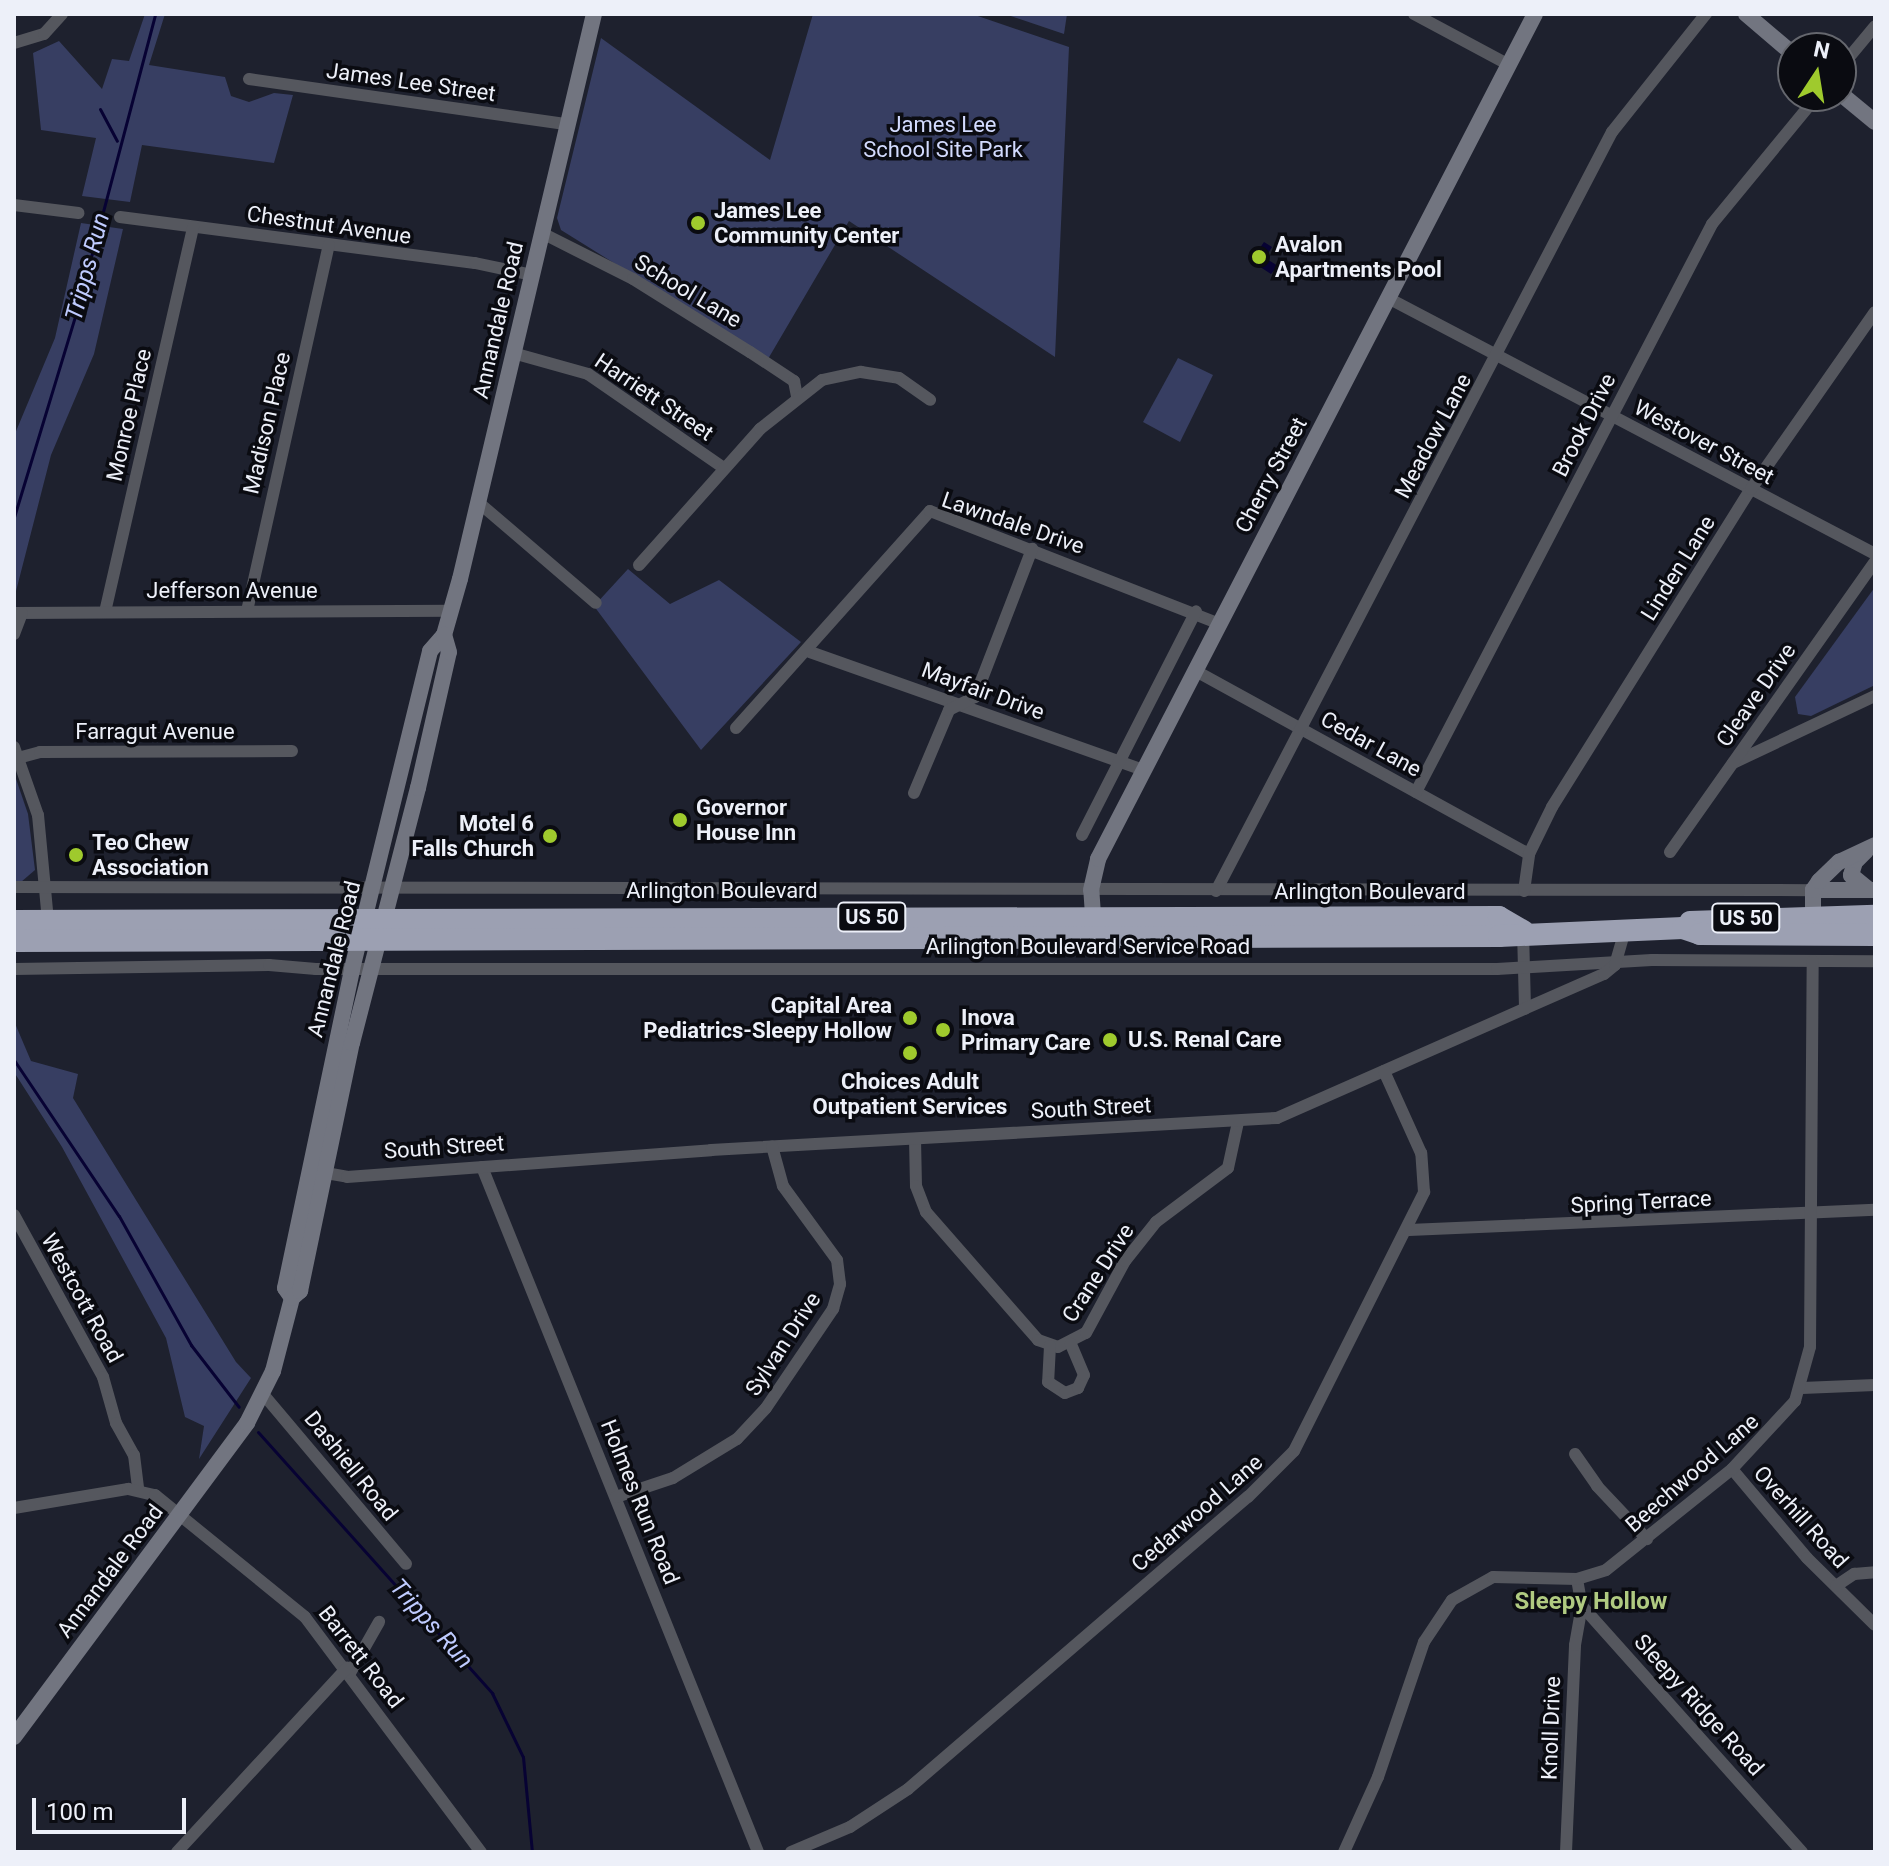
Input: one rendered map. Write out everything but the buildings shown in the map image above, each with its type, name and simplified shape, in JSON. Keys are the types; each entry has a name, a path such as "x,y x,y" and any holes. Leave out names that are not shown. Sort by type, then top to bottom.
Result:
{"highway":[{"name":"Arlington Boulevard","path":"14,921 50,931 369,942 1499,917 1523,931 1683,928 1700,934 1813,925 1875,916"},
{"name":"Arlington Boulevard","path":"20,941 75,920 743,917 1094,928"},
{"name":"Arlington Boulevard","path":"1813,925 1875,935"}],"main road":[{"name":"Annandale Road","path":"316,1171 352,969 369,942 375,918 373,889 430,651 444,635 451,611 594,14"},
{"name":"Cherry Street","path":"1094,928 1091,890 1098,859 1535,14"},
{"path":"1746,14 1777,40"},
{"path":"1857,107 1875,122"},
{"name":"Annandale Road","path":"375,918 394,890 449,652 444,635"},
{"path":"1872,890 1853,880 1851,871 1873,846"},
{"path":"1813,925 1813,890 1839,862 1873,846"},
{"path":"1813,890 1872,890"},
{"name":"Annandale Road","path":"14,1737 179,1517 263,1394 292,1298 285,1288 371,969 369,942"}],"street":[{"path":"14,43 44,34 62,14"},
{"path":"1414,14 1509,65"},
{"name":"Meadow Lane","path":"1216,891 1612,132 1706,14"},
{"path":"1857,48 1875,26"},
{"name":"James Lee Street","path":"249,79 567,124"},
{"name":"Brook Drive","path":"1416,792 1712,224 1804,112"},
{"path":"14,205 79,213"},
{"name":"Chestnut Avenue","path":"120,217 475,263 532,275"},
{"name":"Monroe Place","path":"105,612 193,227"},
{"name":"School Lane","path":"542,233 633,279 750,352 794,381 797,397"},
{"name":"Madison Place","path":"247,611 329,245"},
{"name":"Westover Street","path":"1388,298 1875,554"},
{"name":"Linden Lane","path":"1529,854 1588,748 1751,489 1875,312"},
{"name":"Harriett Street","path":"513,353 588,374 724,468"},
{"path":"639,565 724,468 797,397 822,380 861,372 899,378 930,400"},
{"path":"478,502 596,603"},
{"name":"Lawndale Drive","path":"736,728 810,652 930,511 1196,611 1218,623"},
{"path":"914,793 949,710 975,697 1032,549"},
{"name":"Cleave Drive","path":"1670,852 1875,561"},
{"name":"Jefferson Avenue","path":"18,613 451,611"},
{"path":"1082,835 1196,611"},
{"path":"14,634 18,613"},
{"name":"Mayfair Drive","path":"810,652 1143,770"},
{"name":"Cedar Lane","path":"1194,670 1529,854"},
{"path":"1733,763 1875,696"},
{"name":"Farragut Avenue","path":"16,752 292,751"},
{"path":"16,752 38,815 52,968"},
{"path":"1524,891 1529,854"},
{"path":"14,887 1813,890"},
{"path":"742,890 743,917"},
{"name":"Cherry Street","path":"1094,928 1097,968"},
{"path":"1615,965 1625,930"},
{"path":"1523,931 1525,1009"},
{"path":"611,939 611,968"},
{"name":"Beechwood Lane","path":"1344,1852 1364,1813 1424,1642 1439,1614 1468,1588 1493,1577 1577,1579 1616,1564 1732,1469 1784,1418 1802,1388 1810,1347 1813,961"},
{"name":"Arlington Boulevard Service Road","path":"14,969 107,966 352,969 1525,968 1875,961"},
{"name":"South Street","path":"316,1171 347,1177 772,1146 1277,1118 1525,1009 1615,965"},
{"name":"Cedarwood Lane","path":"791,1852 850,1827 908,1789 1272,1475 1300,1443 1409,1230 1424,1192 1424,1166 1384,1071"},
{"name":"Crane Drive","path":"915,1139 916,1186 926,1212 1008,1308 1050,1346 1071,1344 1086,1333 1125,1261 1156,1222 1228,1168 1238,1122"},
{"name":"Sylvan Drive","path":"616,1497 673,1478 737,1439 766,1408 833,1309 840,1284 837,1260 783,1186 772,1146"},
{"name":"Holmes Run Road","path":"482,1167 758,1852"},
{"name":"Spring Terrace","path":"1409,1230 1875,1210"},
{"name":"Westcott Road","path":"14,1215 103,1377 116,1423 134,1455 138,1489"},
{"path":"1050,1346 1048,1382 1065,1393 1078,1388 1084,1375 1071,1344"},
{"path":"1802,1388 1875,1385"},
{"name":"Dashiell Road","path":"263,1394 406,1564"},
{"path":"1575,1454 1597,1486 1647,1539"},
{"name":"Overhill Road","path":"1732,1469 1875,1625"},
{"path":"14,1508 138,1489 155,1495 179,1517"},
{"name":"Barrett Road","path":"179,1517 283,1594 348,1671 481,1852"},
{"path":"1836,1586 1854,1574 1875,1572"},
{"path":"1577,1579 1582,1606"},
{"name":"Knoll Drive","path":"1566,1852 1574,1660 1582,1606"},
{"name":"Sleepy Ridge Road","path":"1582,1606 1802,1852"},
{"path":"177,1852 348,1671 379,1622"}],"green space":[{"path":"145,14 165,14 149,65 225,77 231,96 249,102 274,93 293,95 274,163 142,145 130,202 82,196 96,138 41,130 33,53 59,41 102,89 112,59 129,61"},
{"name":"James Lee School Site Park","path":"813,14 972,14 1069,47 1055,357 849,221 768,359 561,230 557,218 601,38 770,160"},
{"path":"1005,14 1067,14 1064,34"},
{"path":"81,223 123,229 94,354 51,455 14,599 14,436 55,338"},
{"path":"1178,358 1213,375 1180,442 1143,422"},
{"path":"628,569 670,604 719,580 801,642 701,750 594,606"},
{"path":"1875,587 1875,685 1811,716 1798,714 1795,697"},
{"path":"14,773 28,814 35,870 21,882 14,882"},
{"path":"14,1021 31,1061 78,1074 73,1098 236,1362 251,1378 199,1459 204,1426 185,1417 166,1338 62,1147 14,1072"}],"shaded area":[{"name":"Avalon Apartments Pool","path":"1264,242 1272,247 1265,258 1278,266 1271,274 1251,261"}],"waterway":[{"name":"Tripps Run","path":"14,517 77,310 155,14"},
{"path":"100,109 117,141"},
{"name":"Tripps Run","path":"14,1060 119,1216 191,1345 239,1407"},
{"name":"Tripps Run","path":"258,1432 492,1693 523,1757 532,1852"}],"place":[{"name":"James Lee Community Center","path":"698,223"},
{"name":"Avalon Apartments Pool","path":"1259,257"},
{"name":"Governor House Inn","path":"680,820"},
{"name":"Motel 6 Falls Church","path":"550,836"},
{"name":"Teo Chew Association","path":"76,855"},
{"name":"Capital Area Pediatrics-Sleepy Hollow","path":"910,1018"},
{"name":"Inova Primary Care","path":"943,1030"},
{"name":"U.S. Renal Care","path":"1110,1040"},
{"name":"Choices Adult Outpatient Services","path":"910,1053"}],"district":[{"name":"Sleepy Hollow","path":"1591,1602"}]}
